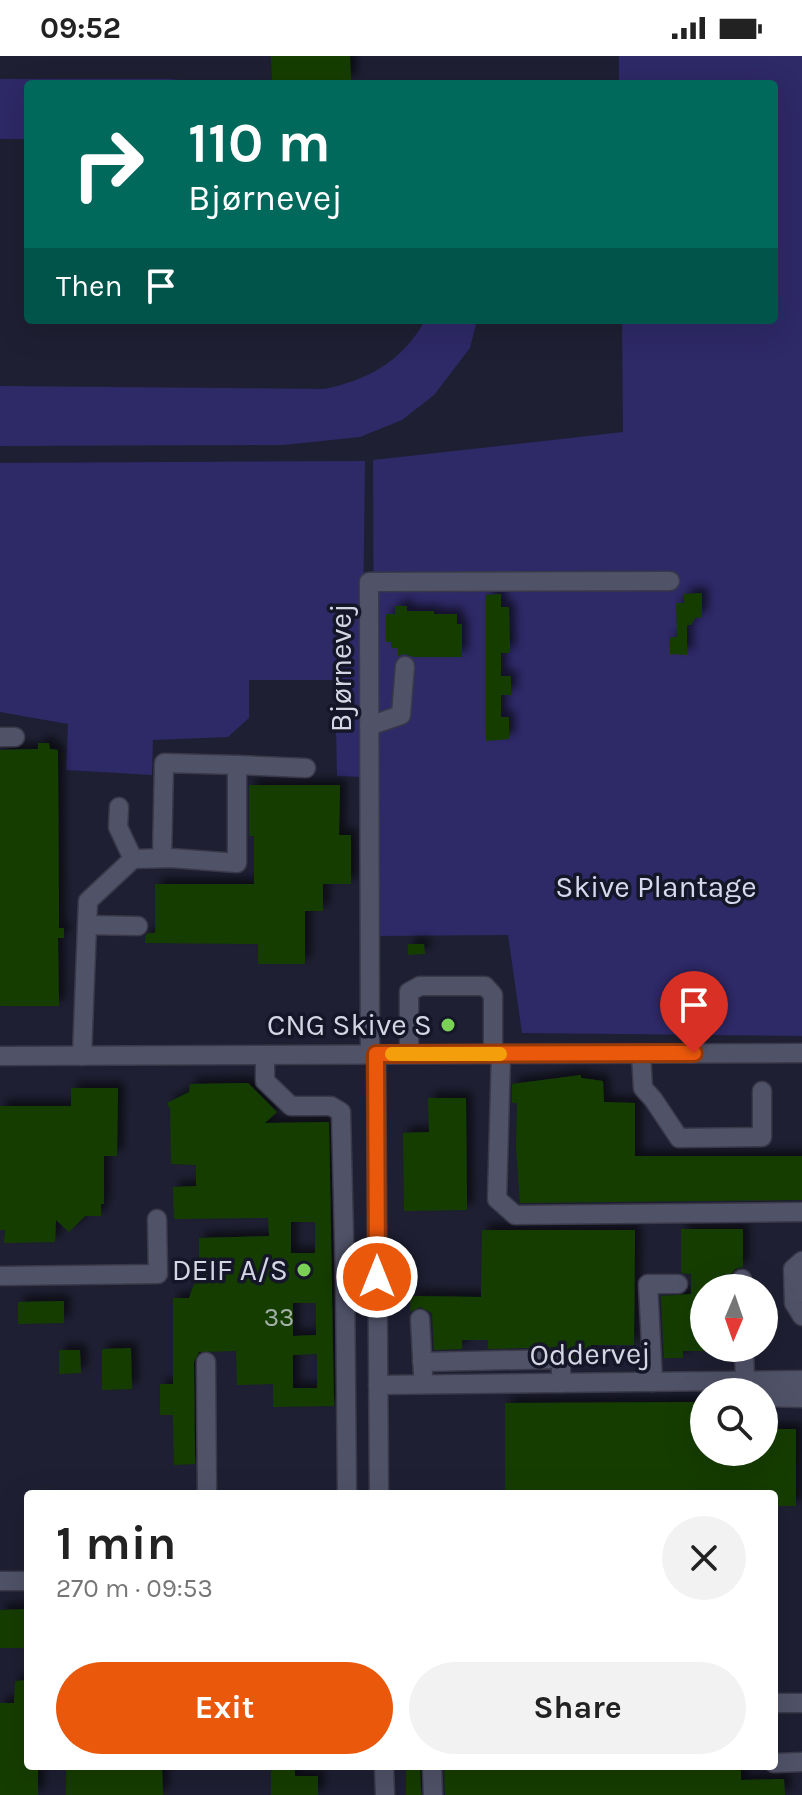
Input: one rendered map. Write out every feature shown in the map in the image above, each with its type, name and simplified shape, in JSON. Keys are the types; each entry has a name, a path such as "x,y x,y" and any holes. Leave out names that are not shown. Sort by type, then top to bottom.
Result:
{"street":[{"name":"Bjørnevej","path":"379,1490 369,582 670,581"},
{"path":"369,726 401,715 405,666"},
{"path":"162,858 164,763 306,768"},
{"path":"82,1056 88,901 133,859 237,863 237,765"},
{"path":"119,807 118,827 133,859"},
{"path":"87,925 138,926"},
{"path":"409,1054 409,992 420,986 485,986 493,995 497,1054 497,1199 515,1215 802,1212"},
{"path":"0,1056 802,1053"},
{"path":"641,1054 643,1088 679,1138 762,1137 762,1091"},
{"path":"265,1055 265,1081 291,1106 331,1106 341,1112 347,1490"},
{"path":"0,1276 158,1274 157,1219"},
{"path":"802,1261 793,1269 794,1303 802,1316"},
{"path":"345,1278 377,1277"},
{"path":"653,1382 648,1284 678,1284"},
{"path":"420,1319 423,1384"},
{"path":"422,1362 561,1359 561,1383"},
{"path":"206,1362 207,1490"},
{"name":"Oddervej","path":"778,1382 802,1380"},
{"name":"Oddervej","path":"378,1385 690,1383"},
{"path":"778,1397 802,1398"},
{"path":"0,1581 24,1581"},
{"path":"778,1703 802,1703"},
{"path":"778,1763 802,1762"},
{"path":"384,1770 385,1795"},
{"path":"432,1770 433,1795"}],"green space":[{"name":"Skive Plantage","path":"619,56 802,56 802,1036 522,1033 508,935 375,936 373,460 623,432 622,324 778,324 778,80 619,80"},
{"path":"0,79 181,80 24,80 24,139 0,139"},
{"path":"422,324 476,324 470,348 434,395 402,420 360,437 284,445 0,446 0,386 324,389 355,380 383,366"},
{"path":"365,461 361,777 337,776 335,680 249,680 249,718 228,737 153,740 152,775 66,770 68,724 0,712 0,463"}],"building":[{"path":"271,56 350,56 351,80 272,80"},
{"path":"702,593 702,617 695,618 691,625 687,625 687,655 670,654 670,637 677,637 676,603 684,603 684,594"},
{"path":"501,594 501,607 509,607 510,653 501,653 501,676 511,676 511,695 501,695 501,717 509,717 509,739 486,741 486,595"},
{"path":"395,606 407,606 407,611 457,614 457,624 462,624 462,657 398,656 398,648 391,648 391,642 386,642 386,614 395,614"},
{"path":"38,743 49,743 50,749 58,750 59,928 64,928 64,938 58,938 59,1006 0,1006 0,750 38,749"},
{"path":"249,785 340,785 339,835 351,835 351,884 323,884 323,911 305,911 305,964 258,964 258,944 145,943 148,933 155,933 155,884 254,884 254,836 249,836"},
{"path":"408,944 424,944 425,954 408,955"},
{"path":"581,1075 581,1078 603,1081 604,1102 635,1103 635,1156 802,1156 802,1200 520,1203 517,1103 512,1103 512,1084"},
{"name":"DEIF A/S","path":"248,1083 277,1112 265,1123 329,1122 334,1406 273,1407 273,1384 237,1385 236,1351 199,1352 194,1362 195,1464 174,1465 173,1415 160,1415 160,1384 173,1384 173,1298 189,1298 199,1270 199,1238 269,1236 268,1218 174,1219 173,1187 196,1186 196,1165 171,1164 170,1109 167,1103 189,1092 190,1084","holes":["291,1222 315,1222 315,1253 291,1253","293,1303 316,1303 316,1335 293,1336","317,1354 317,1388 293,1388 293,1355"]},
{"path":"71,1088 118,1088 117,1156 104,1156 101,1216 85,1216 69,1232 56,1220 55,1242 4,1243 5,1230 0,1230 0,1106 71,1106"},
{"path":"428,1098 466,1098 467,1210 404,1211 403,1133 429,1132"},
{"path":"681,1229 743,1229 743,1267 731,1274 681,1273"},
{"path":"482,1230 635,1230 634,1345 591,1345 591,1361 574,1361 574,1353 561,1347 488,1349 488,1340 462,1340 462,1349 434,1350 432,1313 420,1307 410,1312 411,1296 481,1297"},
{"path":"690,1294 690,1351 683,1351 683,1358 664,1358 661,1296"},
{"path":"64,1301 64,1323 18,1324 18,1302"},
{"path":"131,1348 132,1389 102,1390 102,1349"},
{"path":"59,1350 80,1350 81,1373 59,1374"},
{"path":"690,1402 690,1466 778,1466 778,1429 796,1429 796,1506 778,1506 778,1490 505,1490 505,1403"},
{"path":"24,1609 24,1648 0,1648 0,1610"},
{"path":"24,1680 24,1770 38,1770 38,1795 0,1795 0,1703 14,1703 15,1681"},
{"path":"66,1770 162,1770 163,1795 66,1795"},
{"path":"271,1770 295,1770 295,1776 318,1776 318,1795 271,1795"},
{"path":"406,1770 420,1770 421,1795 406,1795"},
{"path":"444,1770 741,1770 741,1780 784,1779 785,1795 445,1795"}],"slow traffic":[{"path":"392,1054 500,1054"}],"place":[{"name":"CNG Skive S","path":"448,1025"},
{"name":"DEIF A/S","path":"304,1270"}],"route":[{"path":"377,1277 376,1054 694,1053"}]}
